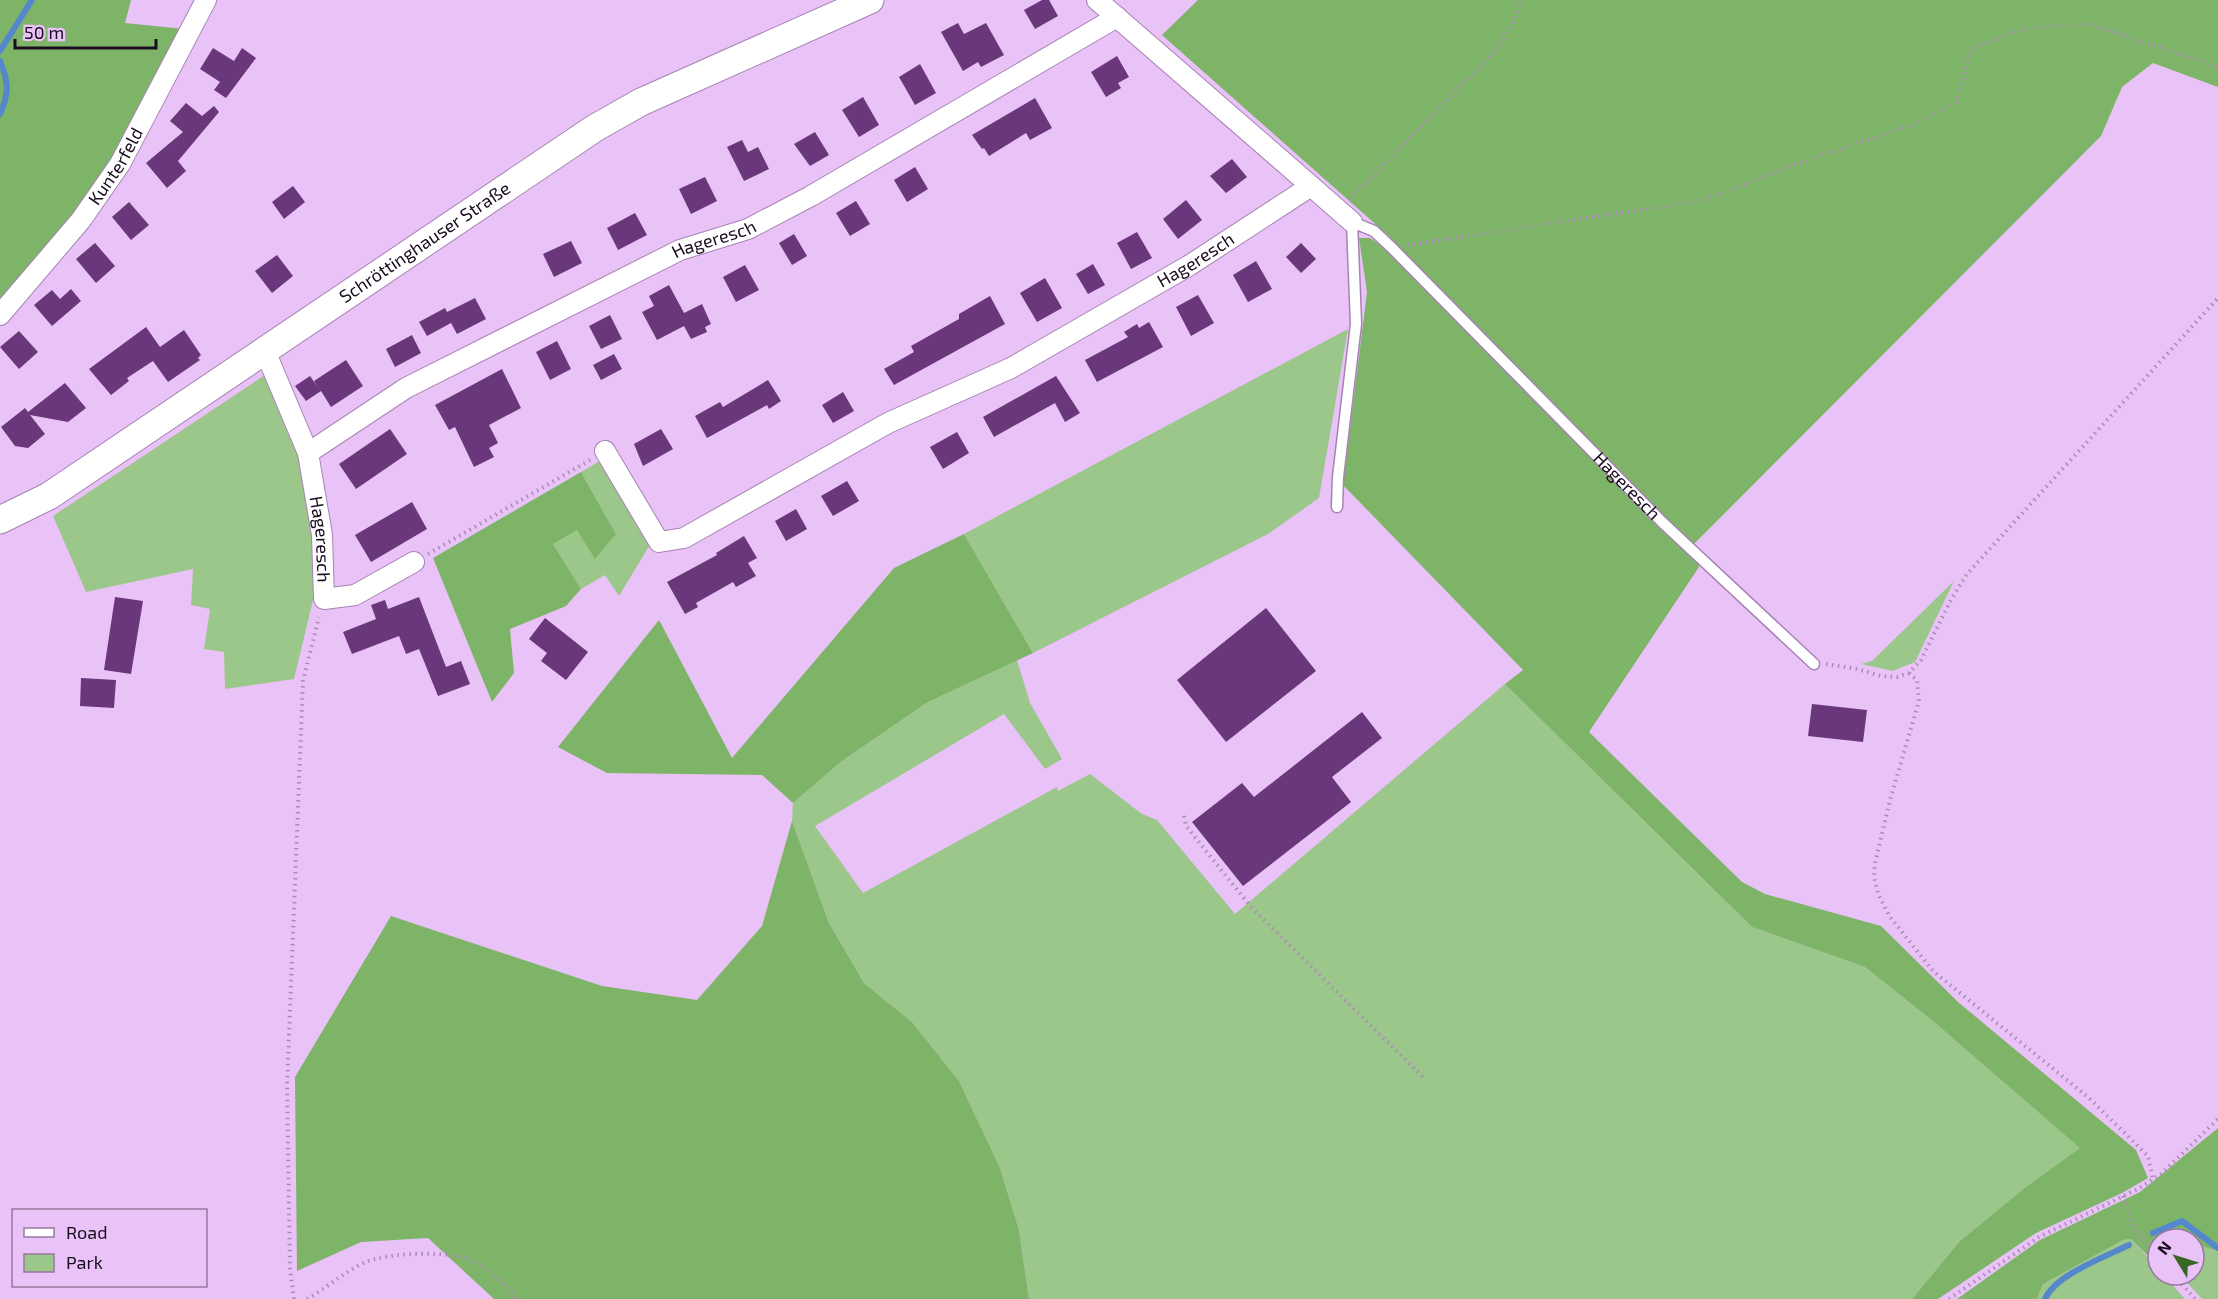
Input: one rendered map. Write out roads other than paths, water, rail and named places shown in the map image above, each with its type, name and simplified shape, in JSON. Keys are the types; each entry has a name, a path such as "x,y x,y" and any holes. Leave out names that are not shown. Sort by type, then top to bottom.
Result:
{"main road":[{"name":"Schröttinghauser Straße","path":"0,520 50,496 595,128 641,102 870,0"}],"street":[{"name":"Kunterfeld","path":"0,315 81,220 120,164 193,30 206,0"},
{"name":"Hageresch","path":"1097,0 1346,216"},
{"name":"Hageresch","path":"308,453 406,388 680,250 748,229 812,196 1117,17"},
{"name":"Hageresch","path":"605,451 659,542 684,538 888,423 1011,369 1190,265 1311,186"},
{"name":"Hageresch","path":"265,351 308,453 322,535 324,598 355,595 414,562"}],"lane":[{"name":"Hageresch","path":"1346,216 1374,231 1392,248 1662,522 1814,664"},
{"path":"1337,507 1338,477 1356,324 1346,216"}],"waterway":[{"path":"0,51 32,0"},
{"path":"0,61 7,88 0,114"},
{"path":"2168,1227 2182,1221 2190,1227"},
{"path":"2206,1239 2218,1248"},
{"path":"2045,1299 2050,1290 2059,1282 2129,1245"}]}
